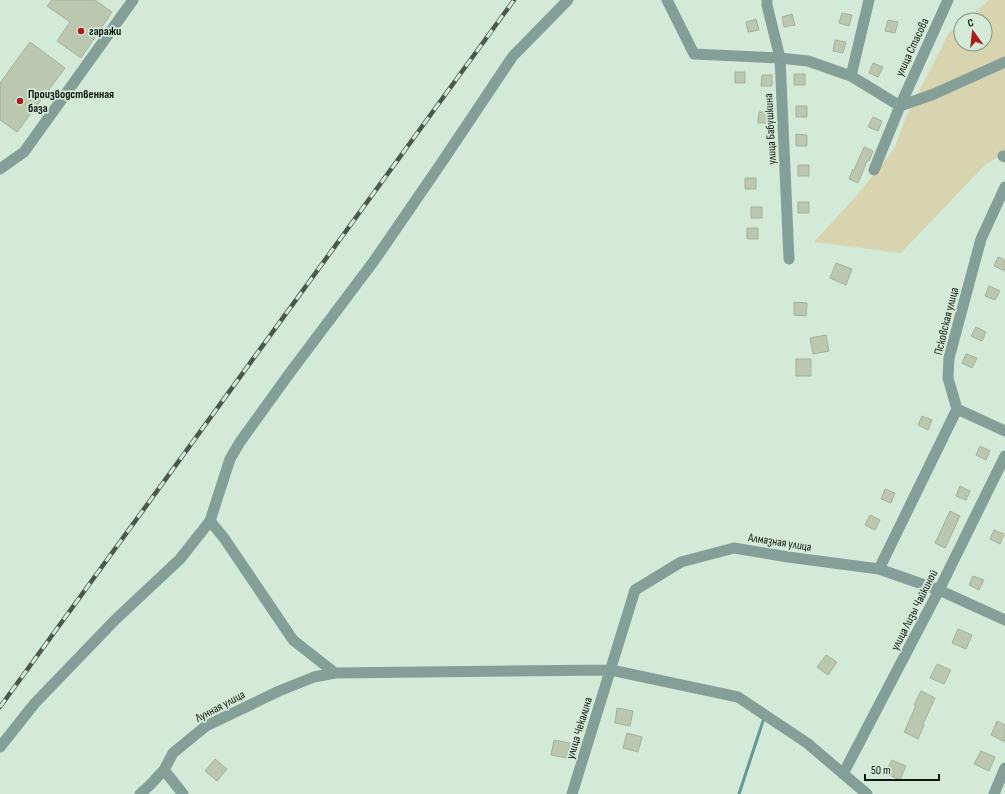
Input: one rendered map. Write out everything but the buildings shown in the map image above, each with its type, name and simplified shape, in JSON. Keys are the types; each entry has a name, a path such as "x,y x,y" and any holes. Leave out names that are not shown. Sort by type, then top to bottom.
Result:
{"street":[{"path":"0,168 24,152 133,0"},
{"path":"0,747 35,703 94,641 180,560 210,521 230,459 240,442 288,374 374,261 513,56 568,0"},
{"path":"667,0 694,54 780,58 808,61 851,76 900,106 934,94 1005,62"},
{"name":"улица Бабушкина","path":"767,0 766,5 780,58 789,259"},
{"path":"851,76 869,0"},
{"name":"улица Стасова","path":"874,170 900,106 948,0"},
{"name":"Псковская улица","path":"957,409 948,378 949,358 981,239 1005,186"},
{"path":"879,569 957,409 1005,431"},
{"name":"улица Лизы Чайкиной","path":"843,774 939,590 1005,456"},
{"path":"210,521 224,538 293,640 335,673"},
{"name":"Алмазная улица","path":"611,670 635,590 681,562 734,548 879,569 939,590 1005,620"},
{"name":"Лунная улица","path":"140,794 164,770 173,753 206,726 279,691 314,677 335,673 611,670 738,697 808,743 867,794"},
{"name":"улица Чекалина","path":"572,794 611,670"},
{"path":"994,794 1005,768"},
{"path":"164,770 183,794"}],"shaded area":[{"path":"989,0 1005,0 1005,151 983,167 901,253 814,242 857,195 894,149 907,115 949,33 953,30 953,52 993,52 993,12 975,12"}],"waterway":[{"path":"739,794 763,721"}],"railway":[{"path":"0,707 514,0"}],"place":[{"name":"гаражи","path":"81,31"},
{"name":"Производственная база","path":"20,101"}]}
